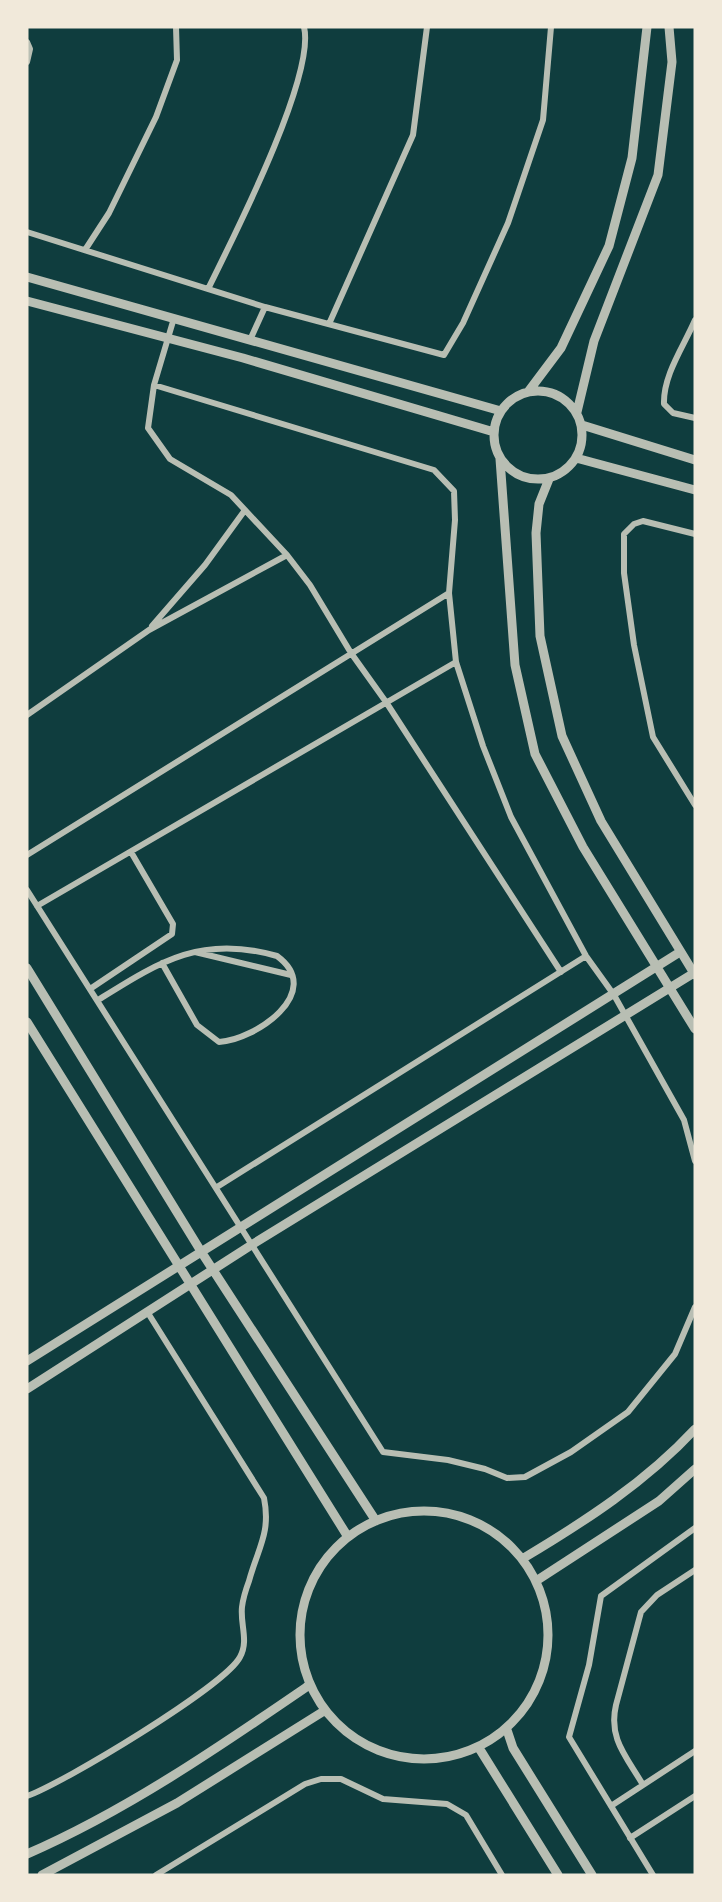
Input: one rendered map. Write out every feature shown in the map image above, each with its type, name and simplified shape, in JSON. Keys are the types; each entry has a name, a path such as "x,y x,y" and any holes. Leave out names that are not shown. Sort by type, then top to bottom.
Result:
{"street":[{"path":"85,250 109,213 156,117 177,60 176,27"},
{"path":"208,289 254,195 302,70 306,35 304,27"},
{"path":"329,324 413,135 427,27"},
{"path":"27,232 265,307 444,355 463,323 508,223 543,120 551,27"},
{"path":"528,392 561,348 609,246 632,158 647,27"},
{"path":"577,412 594,341 658,175 672,62 669,27"},
{"path":"27,42 30,49 27,62"},
{"path":"27,277 501,411"},
{"path":"27,301 167,337 494,432"},
{"path":"250,340 265,307"},
{"path":"174,317 154,385 148,428 170,459 231,495 287,555 310,585 351,653 386,702 561,972"},
{"path":"695,320 673,368 664,396 664,404 673,412 695,418"},
{"path":"154,385 434,470 454,491 455,520 449,593 456,662 483,746 511,817 586,956 615,995 684,1120 695,1161"},
{"path":"500,459 521,477 535,480 549,479 562,473 576,458 583,439 582,425 577,412 556,394 543,391 528,392 508,402 501,411 494,432 495,446 500,459 515,665 536,754 583,847 695,1029"},
{"path":"582,425 695,460"},
{"path":"576,458 695,490"},
{"path":"27,1389 253,1244 694,974 601,821 562,736 540,636 536,533 539,504 549,479"},
{"path":"149,630 205,565 245,510"},
{"path":"695,534 643,521 634,524 624,534 624,573 634,645 653,737 695,805"},
{"path":"27,715 149,630 287,555"},
{"path":"27,855 449,593"},
{"path":"38,906 456,662"},
{"path":"90,989 172,934 173,924 131,852"},
{"path":"27,890 383,1452 447,1460 485,1469 507,1478 525,1478 628,1412 675,1354 695,1306"},
{"path":"98,1000 162,963 192,951 230,948 262,952 282,960 294,984 292,996 273,1019 234,1040 219,1042 197,1025 162,963"},
{"path":"192,951 291,975"},
{"path":"27,1361 615,995 680,952"},
{"path":"217,1187 586,956"},
{"path":"27,968 202,1253 376,1521"},
{"path":"27,1022 348,1537"},
{"path":"27,1796 122,1744 224,1677 240,1657 244,1645 241,1609 267,1531 264,1498 148,1313"},
{"path":"522,1559 630,1488 671,1455 695,1429"},
{"path":"536,1581 659,1501 695,1469"},
{"path":"410,1512 445,1512 479,1523 508,1542 536,1581 544,1599 550,1632 545,1668 531,1702 507,1730 479,1748 426,1760 373,1750 324,1712 308,1686 302,1661 300,1627 307,1593 324,1562 348,1537 376,1521 410,1512"},
{"path":"653,1875 569,1737 589,1665 598,1604 607,1590 695,1528"},
{"path":"644,1785 615,1738 614,1713 641,1612 657,1594 695,1570"},
{"path":"27,1854 77,1830 163,1780 250,1726 308,1686"},
{"path":"42,1875 177,1803 324,1712"},
{"path":"507,1730 513,1748 592,1875"},
{"path":"479,1748 558,1875"},
{"path":"611,1806 695,1751"},
{"path":"156,1875 306,1784 321,1779 340,1779 383,1798 447,1804 466,1815 502,1875"},
{"path":"630,1838 695,1796"}]}
